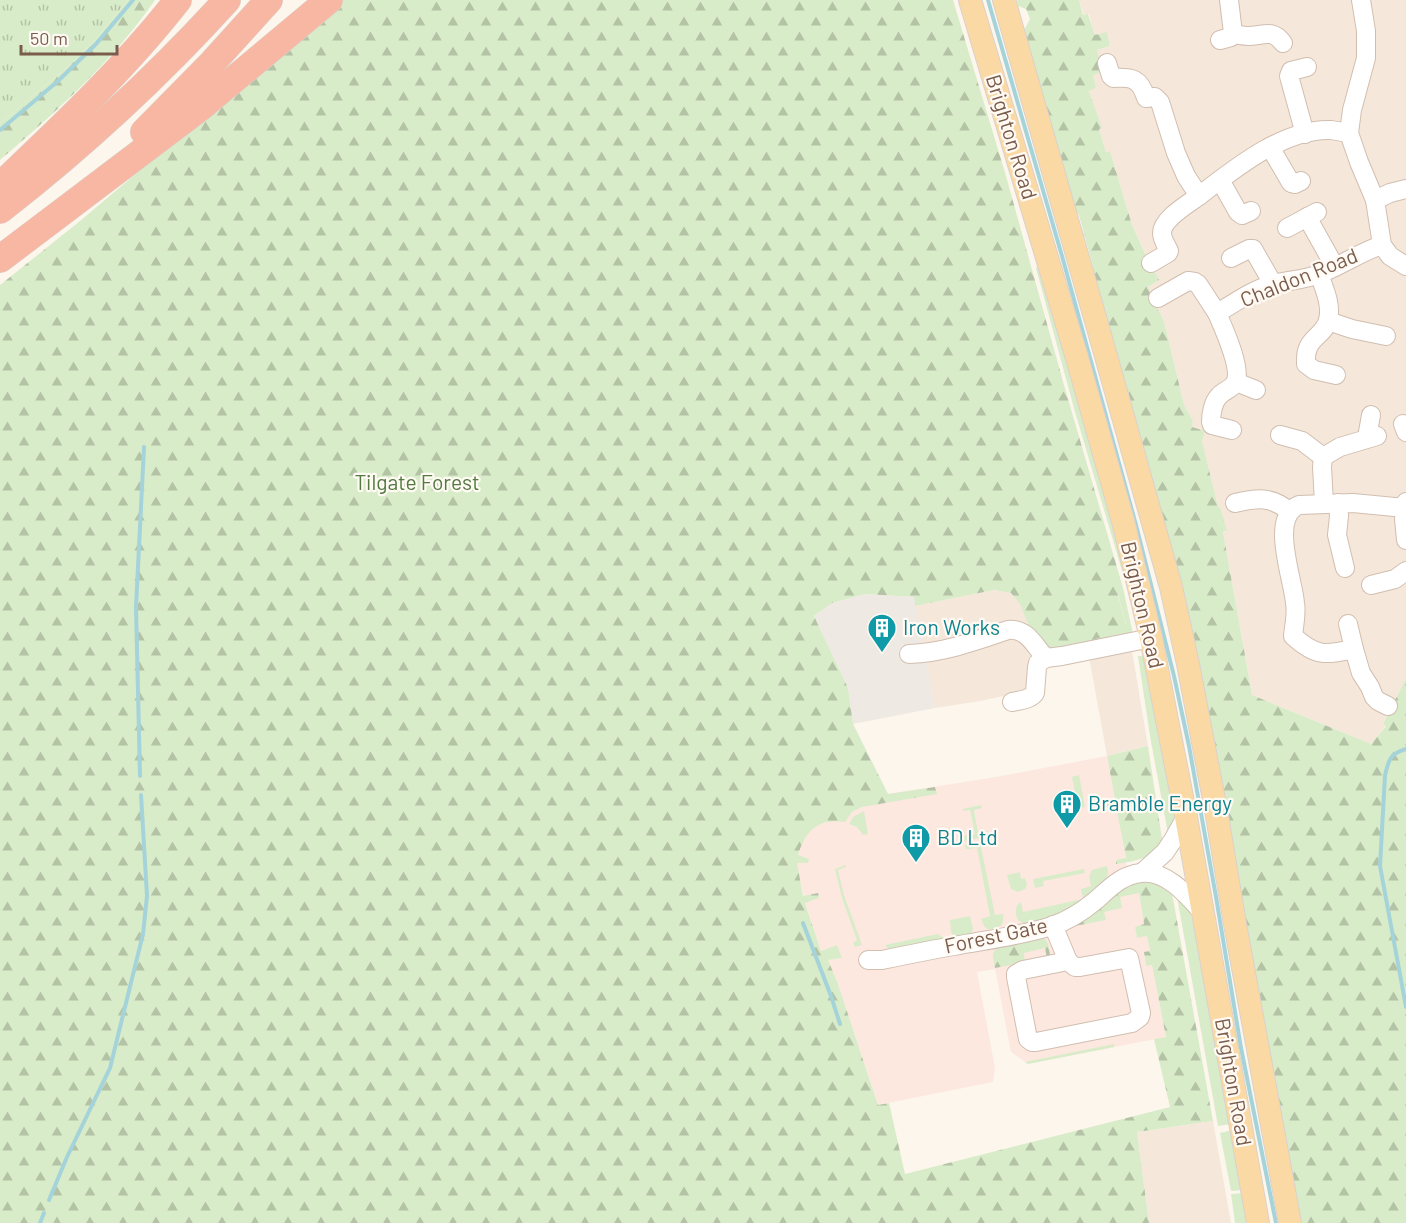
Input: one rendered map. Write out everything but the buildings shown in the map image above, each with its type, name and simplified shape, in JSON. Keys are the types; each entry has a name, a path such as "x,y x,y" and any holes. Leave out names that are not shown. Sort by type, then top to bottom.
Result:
{"highway":[{"path":"0,186 108,81 178,0"},
{"path":"0,210 56,165 114,113 190,41 227,0"},
{"path":"0,257 148,128 212,63 268,0"},
{"path":"0,257 201,107 329,0"}],"main road":[{"name":"Brighton Road","path":"970,0 1077,358 1123,521 1151,638 1186,817 1258,1223"},
{"name":"Brighton Road","path":"1004,0 1171,588 1216,810 1290,1223"}],"street":[{"path":"1229,0 1227,37 1266,33 1279,37 1283,43"},
{"path":"1361,0 1366,31 1366,58 1352,110 1349,133 1375,200 1382,245 1390,256 1406,266"},
{"path":"1107,63 1113,78 1130,78 1136,81 1144,90 1146,98 1155,97 1160,102 1176,153 1186,176 1199,196"},
{"path":"1305,134 1288,76 1291,71 1307,67"},
{"path":"1151,263 1168,254 1162,232 1165,224 1174,214 1270,147 1305,134 1331,130 1349,133"},
{"path":"1270,147 1291,183 1301,181"},
{"path":"1220,180 1238,213 1242,215 1251,211"},
{"path":"1375,200 1406,189"},
{"path":"1287,228 1313,214 1327,271 1329,305 1325,328 1309,345 1305,359 1306,364 1314,370 1336,375"},
{"name":"Chaldon Road","path":"1217,313 1257,290 1273,284 1308,278 1382,245"},
{"path":"1231,258 1249,249 1254,249 1273,284"},
{"name":"Chaldon Road","path":"1158,298 1188,282 1195,282 1198,285 1217,313 1232,351 1237,373 1236,381"},
{"path":"1328,321 1352,330 1386,336"},
{"path":"1232,430 1212,425 1210,422 1215,403 1221,394 1232,387 1236,381 1256,390"},
{"path":"1323,457 1340,447 1373,437 1368,432 1371,415"},
{"path":"1280,435 1307,444 1323,457"},
{"path":"1323,457 1322,467 1331,503 1339,516 1337,535 1345,568"},
{"path":"1235,503 1264,499 1281,505 1289,511"},
{"path":"1354,649 1328,654 1301,643 1285,640 1296,606 1284,547 1285,518 1292,508 1299,505 1331,503 1405,505 1406,540"},
{"path":"1371,585 1395,579 1406,571"},
{"path":"1348,624 1361,673 1374,697 1388,706"},
{"path":"909,654 944,649 1016,629 1030,639 1046,658"},
{"path":"1012,702 1032,697 1035,693 1038,663 1046,658 1151,638"},
{"path":"1143,872 1165,852 1186,817"},
{"path":"1143,872 1160,876 1182,890 1203,914"},
{"name":"Forest Gate","path":"868,960 882,960 1015,935 1053,925 1084,909 1123,878 1143,872"},
{"path":"1053,925 1068,961 1075,967 1130,958 1140,1017 1132,1023 1036,1042 1028,1039 1016,974 1023,970 1068,961"}],"shaded area":[{"path":"1079,0 1406,0 1406,678 1383,723 1386,725 1371,744 1252,695 1223,532 1226,532 1202,441 1205,431 1192,427 1193,421 1184,405 1164,321 1148,287 1159,280 1146,260 1132,225 1110,151 1106,152 1089,90 1096,88 1092,75 1097,50 1110,46 1107,33 1095,36 1089,14 1084,15"},
{"path":"994,590 1011,593 1021,604 1042,668 1042,688 935,708 915,606"},
{"path":"865,594 914,597 935,708 853,724 848,688 814,616 832,603"},
{"path":"1132,651 1148,746 1107,756 1089,657"},
{"path":"1107,756 1130,882 1139,893 1144,925 1135,927 1137,937 1147,936 1150,951 1144,953 1146,966 1152,965 1166,1037 1028,1064 1011,1052 995,969 977,972 995,1068 993,1082 878,1105 828,960 841,958 837,946 821,951 805,902 796,862 808,832 819,824 847,817 852,812 888,794"},
{"path":"1213,1121 1231,1223 1149,1223 1137,1132"}],"green space":[{"path":"0,0 128,0 97,38 72,63 0,123"},
{"path":"128,0 155,0 102,65 63,104 0,160 0,123 72,63 97,38"},
{"name":"Tilgate Forest","path":"341,0 953,0 1006,176 1123,588 1118,595 1126,626 1116,633 1065,648 1045,647 1029,627 1020,604 1011,593 994,590 915,606 914,597 865,594 832,603 814,616 848,688 853,724 888,794 935,787 937,794 862,807 852,812 845,822 820,824 809,833 798,855 809,859 808,863 797,863 803,896 818,893 819,898 805,903 821,951 837,945 842,958 828,960 878,1105 889,1103 905,1174 1170,1107 1154,1039 1166,1037 1152,965 1146,966 1144,952 1150,951 1147,936 1137,938 1135,927 1144,924 1139,893 1120,897 1122,908 1104,912 1106,920 1075,926 1070,924 1130,882 1152,881 1172,893 1213,1121 1137,1132 1149,1223 0,1223 0,285 80,221"},
{"path":"1017,0 1079,0 1083,15 1088,14 1095,35 1107,32 1110,46 1097,50 1102,72 1093,75 1096,88 1089,91 1102,128 1099,129 1106,152 1110,151 1132,225 1146,260 1159,280 1148,287 1164,321 1184,405 1193,421 1192,427 1205,431 1202,441 1218,507 1220,507 1227,531 1223,532 1252,695 1371,744 1386,726 1383,724 1406,678 1406,1223 1299,1223 1195,645 1182,606 1091,279 1093,267 1079,215 1071,206 1021,36 1030,19 1026,9 1018,6"},
{"path":"1042,265 1097,452 1129,594 1075,412 1036,268"},
{"path":"1123,588 1133,634 1046,652 1045,647 1060,648 1126,625 1118,594"},
{"path":"1138,656 1143,656 1178,814 1168,834 1150,736"},
{"path":"1148,746 1162,839 1150,855 1116,864 1116,860 1126,858 1116,807 1106,808 1105,803 1115,800 1107,756"},
{"path":"1079,775 1085,807 1078,808 1072,777"},
{"path":"981,805 982,808 974,810 978,833 988,831 989,836 964,841 963,836 975,834 970,810 963,811 963,809"},
{"path":"864,811 868,834 863,835 857,827 849,824 853,817"},
{"path":"990,840 991,844 981,847 995,915 1004,914 1002,925 987,929 981,919 990,916 977,848 966,849 965,845"},
{"path":"846,865 838,870 844,895 862,945 855,947 853,943 857,940 842,898 835,869"},
{"path":"1107,866 1106,883 1070,913 1024,924 1018,920 1016,910 1021,902 1023,912 1083,899 1081,889 1091,886 1089,876 1092,870"},
{"path":"1084,869 1085,873 1043,881 1044,886 1035,888 1033,879"},
{"path":"1020,872 1021,879 1025,878 1027,885 1025,889 1018,892 1011,889 1007,875"},
{"path":"1177,897 1189,906 1216,1021 1231,1124 1218,1126"},
{"path":"970,916 973,929 971,934 954,937 950,920"},
{"path":"938,934 948,941 889,950 885,945"},
{"path":"1043,938 1049,948 1050,955 1047,958 1045,948 1024,953 1025,962 995,968 993,953 1000,946"},
{"path":"1114,1044 1114,1047 1028,1064 1025,1062"},
{"path":"1232,1130 1243,1190 1231,1191 1220,1133"},
{"path":"1244,1193 1248,1223 1235,1223 1231,1194"}],"waterway":[{"path":"0,130 58,81 96,44 133,0"},
{"path":"988,0 1062,256 1136,525 1174,676 1189,746 1241,1048 1276,1223"},
{"path":"140,776 136,607 144,447"},
{"path":"1406,749 1391,758 1385,775 1380,866 1406,1007"},
{"path":"49,1200 110,1068 143,934 147,896 141,795"},
{"path":"803,923 840,1024"},
{"path":"40,1223 44,1213"}],"place":[{"name":"Iron Works","path":"882,654"},
{"name":"Bramble Energy","path":"1067,830"},
{"name":"BD Ltd","path":"916,864"}]}
